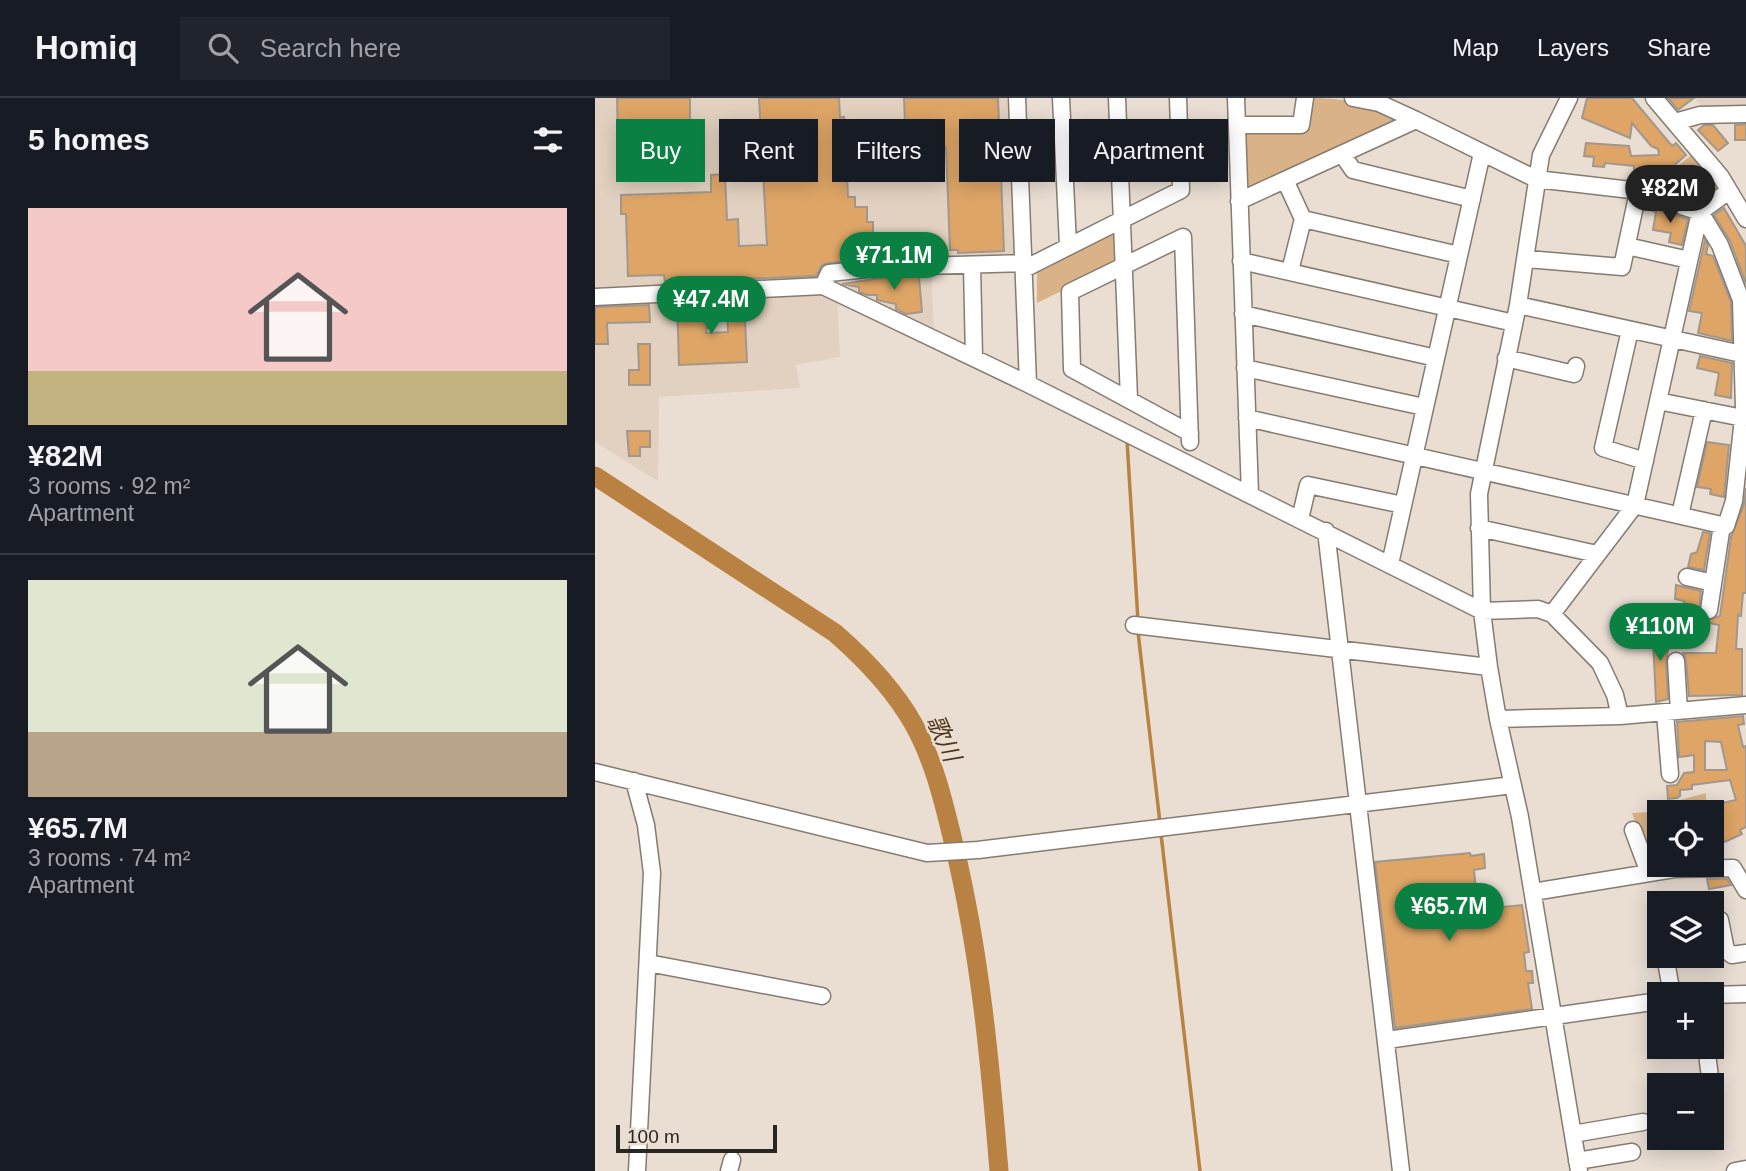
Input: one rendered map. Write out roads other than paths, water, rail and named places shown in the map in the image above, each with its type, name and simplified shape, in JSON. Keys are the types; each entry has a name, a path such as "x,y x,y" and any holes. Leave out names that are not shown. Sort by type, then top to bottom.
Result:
{"street":[{"path":"1017,98 1028,384"},
{"path":"1061,98 1068,245"},
{"path":"1117,98 1129,399"},
{"path":"823,286 829,273 886,267 1024,266 1181,190 1178,98"},
{"path":"1235,98 1250,494"},
{"path":"1237,125 1301,125 1305,98"},
{"path":"1247,418 1726,526 1734,501 1743,418 1741,300 1720,245 1700,212 1638,192 1536,179 1379,101 1353,98"},
{"path":"1569,98 1541,155 1527,259 1482,470 1479,528 1482,611 1489,667 1533,892 1578,1166 1632,1152"},
{"path":"1654,98 1729,191 1746,219"},
{"path":"1675,122 1700,115 1746,114"},
{"path":"1239,201 1416,120"},
{"path":"1389,564 1482,153"},
{"path":"1342,154 1353,170 1472,199"},
{"path":"1285,180 1303,219 1290,271"},
{"path":"1552,614 1635,505 1700,212 1729,191"},
{"path":"1527,259 1622,267 1638,192"},
{"path":"1303,219 1459,255"},
{"path":"1183,236 1190,438 1129,399 1072,369 1070,292 1125,264 1183,236"},
{"path":"1627,246 1689,260"},
{"path":"1241,261 1514,323"},
{"path":"972,265 974,358"},
{"path":"595,297 823,286 1028,384 1482,611 1538,609 1552,614 1599,663 1615,695 1619,716"},
{"path":"1518,305 1744,354"},
{"path":"1243,314 1436,358"},
{"path":"1630,330 1603,448 1645,461"},
{"path":"1506,358 1574,374"},
{"path":"1245,368 1424,407"},
{"path":"1658,401 1743,418"},
{"path":"1680,515 1704,410"},
{"path":"1300,519 1308,485 1403,505"},
{"path":"1709,610 1722,525"},
{"path":"1479,528 1597,554"},
{"path":"1326,531 1401,1171"},
{"path":"1687,577 1713,583"},
{"path":"1134,625 1489,667"},
{"path":"1673,767 1672,712 1679,672"},
{"path":"1498,719 1619,716 1746,705"},
{"path":"595,772 934,852 970,850 1513,785"},
{"path":"634,781 646,825 652,873 637,1171"},
{"path":"1633,830 1647,868"},
{"path":"1724,869 1733,868 1746,890"},
{"path":"1533,892 1647,873"},
{"path":"1724,944 1725,950 1732,955 1746,953"},
{"path":"648,963 822,996"},
{"path":"1724,995 1746,994"},
{"path":"1387,1040 1647,1003"},
{"path":"1573,1134 1643,1122"},
{"path":"1735,1171 1746,1169"}],"waterway":[{"path":"1127,440 1138,621"},
{"name":"歌川","path":"595,476 835,633 879,676 914,725 938,784 971,926 983,1007 999,1171"},
{"path":"1138,632 1160,823"},
{"path":"1161,834 1200,1171"}]}
